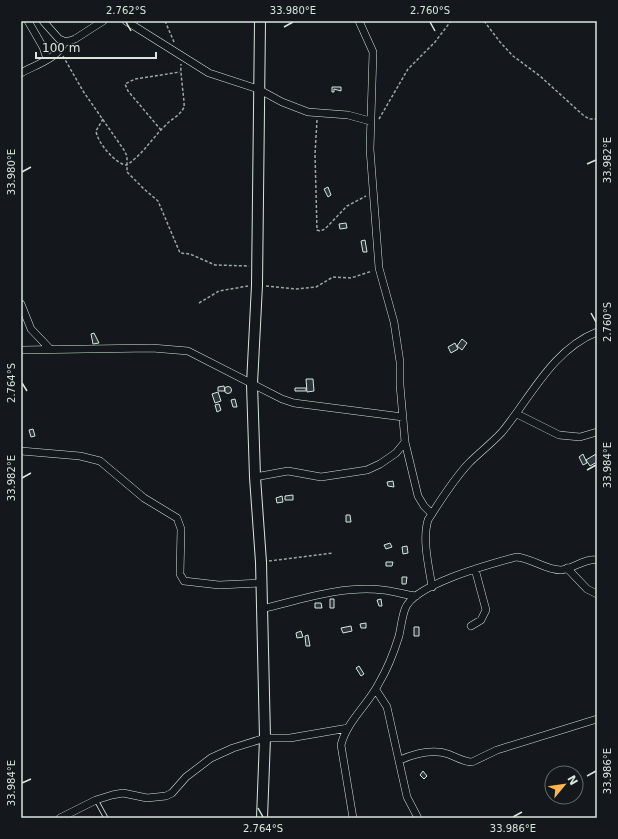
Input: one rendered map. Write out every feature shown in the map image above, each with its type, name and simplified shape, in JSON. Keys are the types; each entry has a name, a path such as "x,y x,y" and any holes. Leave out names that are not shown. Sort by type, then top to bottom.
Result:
{"street":[{"path":"28,21 43,47 47,59"},
{"path":"43,21 59,39 64,42"},
{"path":"21,73 47,59 58,51 64,42 76,39 103,21"},
{"path":"126,21 181,57 209,73 258,89 296,108 318,112 348,114 370,121"},
{"path":"260,21 258,89 257,285 252,384 255,477 261,562 260,583 265,738 262,818"},
{"path":"359,21 373,52 370,121 373,192 379,268 394,322 400,362 400,385 405,442 418,496 424,506 432,514"},
{"path":"21,304 31,329 50,349"},
{"path":"432,587 426,526 432,514 458,475 500,434 516,414 535,384 571,347 597,332"},
{"path":"21,350 145,348 188,351 282,399 294,403 403,417"},
{"path":"516,414 559,435 580,437 597,432"},
{"path":"255,477 288,472 321,477 367,470 380,464 396,453 405,442"},
{"path":"21,451 80,456 100,461 144,498 177,518 181,529 180,574 184,581 219,585 260,583"},
{"path":"353,818 341,745 348,728 376,690 395,648 405,607 408,602 416,596 450,578 516,557 525,557 555,569 567,568 597,560"},
{"path":"567,568 587,589 597,594"},
{"path":"471,626 481,620 486,610 475,569"},
{"path":"261,609 334,592 357,590 382,590 416,596"},
{"path":"376,690 387,707 407,796 418,818"},
{"path":"400,760 412,755 426,752 446,753 472,762 497,750 597,719"},
{"path":"60,818 96,800 123,793 146,798 166,796 172,793 186,777 211,758 265,738 290,738 348,728"}],"lane":[{"path":"96,800 106,818"}],"path":[{"path":"127,165 146,149 161,130 184,107 180,72 181,57 165,21"},
{"path":"377,121 408,69 435,42 451,21"},
{"path":"484,21 513,56 540,76 583,115 589,119 597,119"},
{"path":"58,51 124,150 127,156 126,170 158,201 180,253 190,254 215,265 257,266"},
{"path":"161,130 131,94 125,84 135,79 180,72"},
{"path":"318,112 315,154 317,230 320,231 325,229 347,206 373,192"},
{"path":"103,119 96,132 98,139 120,163 127,165"},
{"path":"199,303 219,291 257,285 296,289 316,287 333,277 351,278 379,268"},
{"path":"261,562 333,553"}],"building":[{"path":"332,87 341,87 341,91 334,89 334,92 332,92"},
{"path":"328,187 331,195 328,197 324,189"},
{"path":"346,223 347,228 340,229 339,224"},
{"path":"365,240 367,252 363,252 361,241"},
{"path":"94,333 99,343 93,344 91,334"},
{"path":"462,339 467,343 462,350 457,346"},
{"path":"455,343 458,349 451,353 448,347"},
{"path":"306,379 313,379 314,391 307,392"},
{"path":"224,386 225,391 218,391 218,387"},
{"path":"228,387 231,390 228,393 225,390"},
{"path":"295,388 306,388 306,391 295,391"},
{"path":"218,392 221,401 215,403 212,394"},
{"path":"235,399 237,407 233,407 231,400"},
{"path":"219,404 221,410 217,412 215,405"},
{"path":"33,429 35,436 31,437 29,430"},
{"path":"583,454 587,463 583,465 579,457"},
{"path":"596,454 597,462 590,466 586,460"},
{"path":"393,481 394,487 388,486 387,482"},
{"path":"293,495 293,500 285,500 285,496"},
{"path":"282,496 283,502 277,503 276,498"},
{"path":"346,515 350,515 351,522 346,522"},
{"path":"390,543 392,547 386,549 384,545"},
{"path":"407,546 408,553 403,554 402,547"},
{"path":"386,562 393,562 392,566 386,566"},
{"path":"402,577 407,577 406,584 402,584"},
{"path":"330,599 334,599 334,608 330,608"},
{"path":"381,599 382,606 379,606 377,600"},
{"path":"315,603 321,603 322,608 315,608"},
{"path":"366,623 366,628 361,628 360,624"},
{"path":"351,626 352,631 343,633 341,628"},
{"path":"414,627 419,627 419,636 414,636"},
{"path":"301,631 303,637 297,638 296,633"},
{"path":"308,635 310,646 306,646 305,636"},
{"path":"359,666 364,674 361,676 356,668"},
{"path":"423,771 427,776 424,779 420,775"}]}
